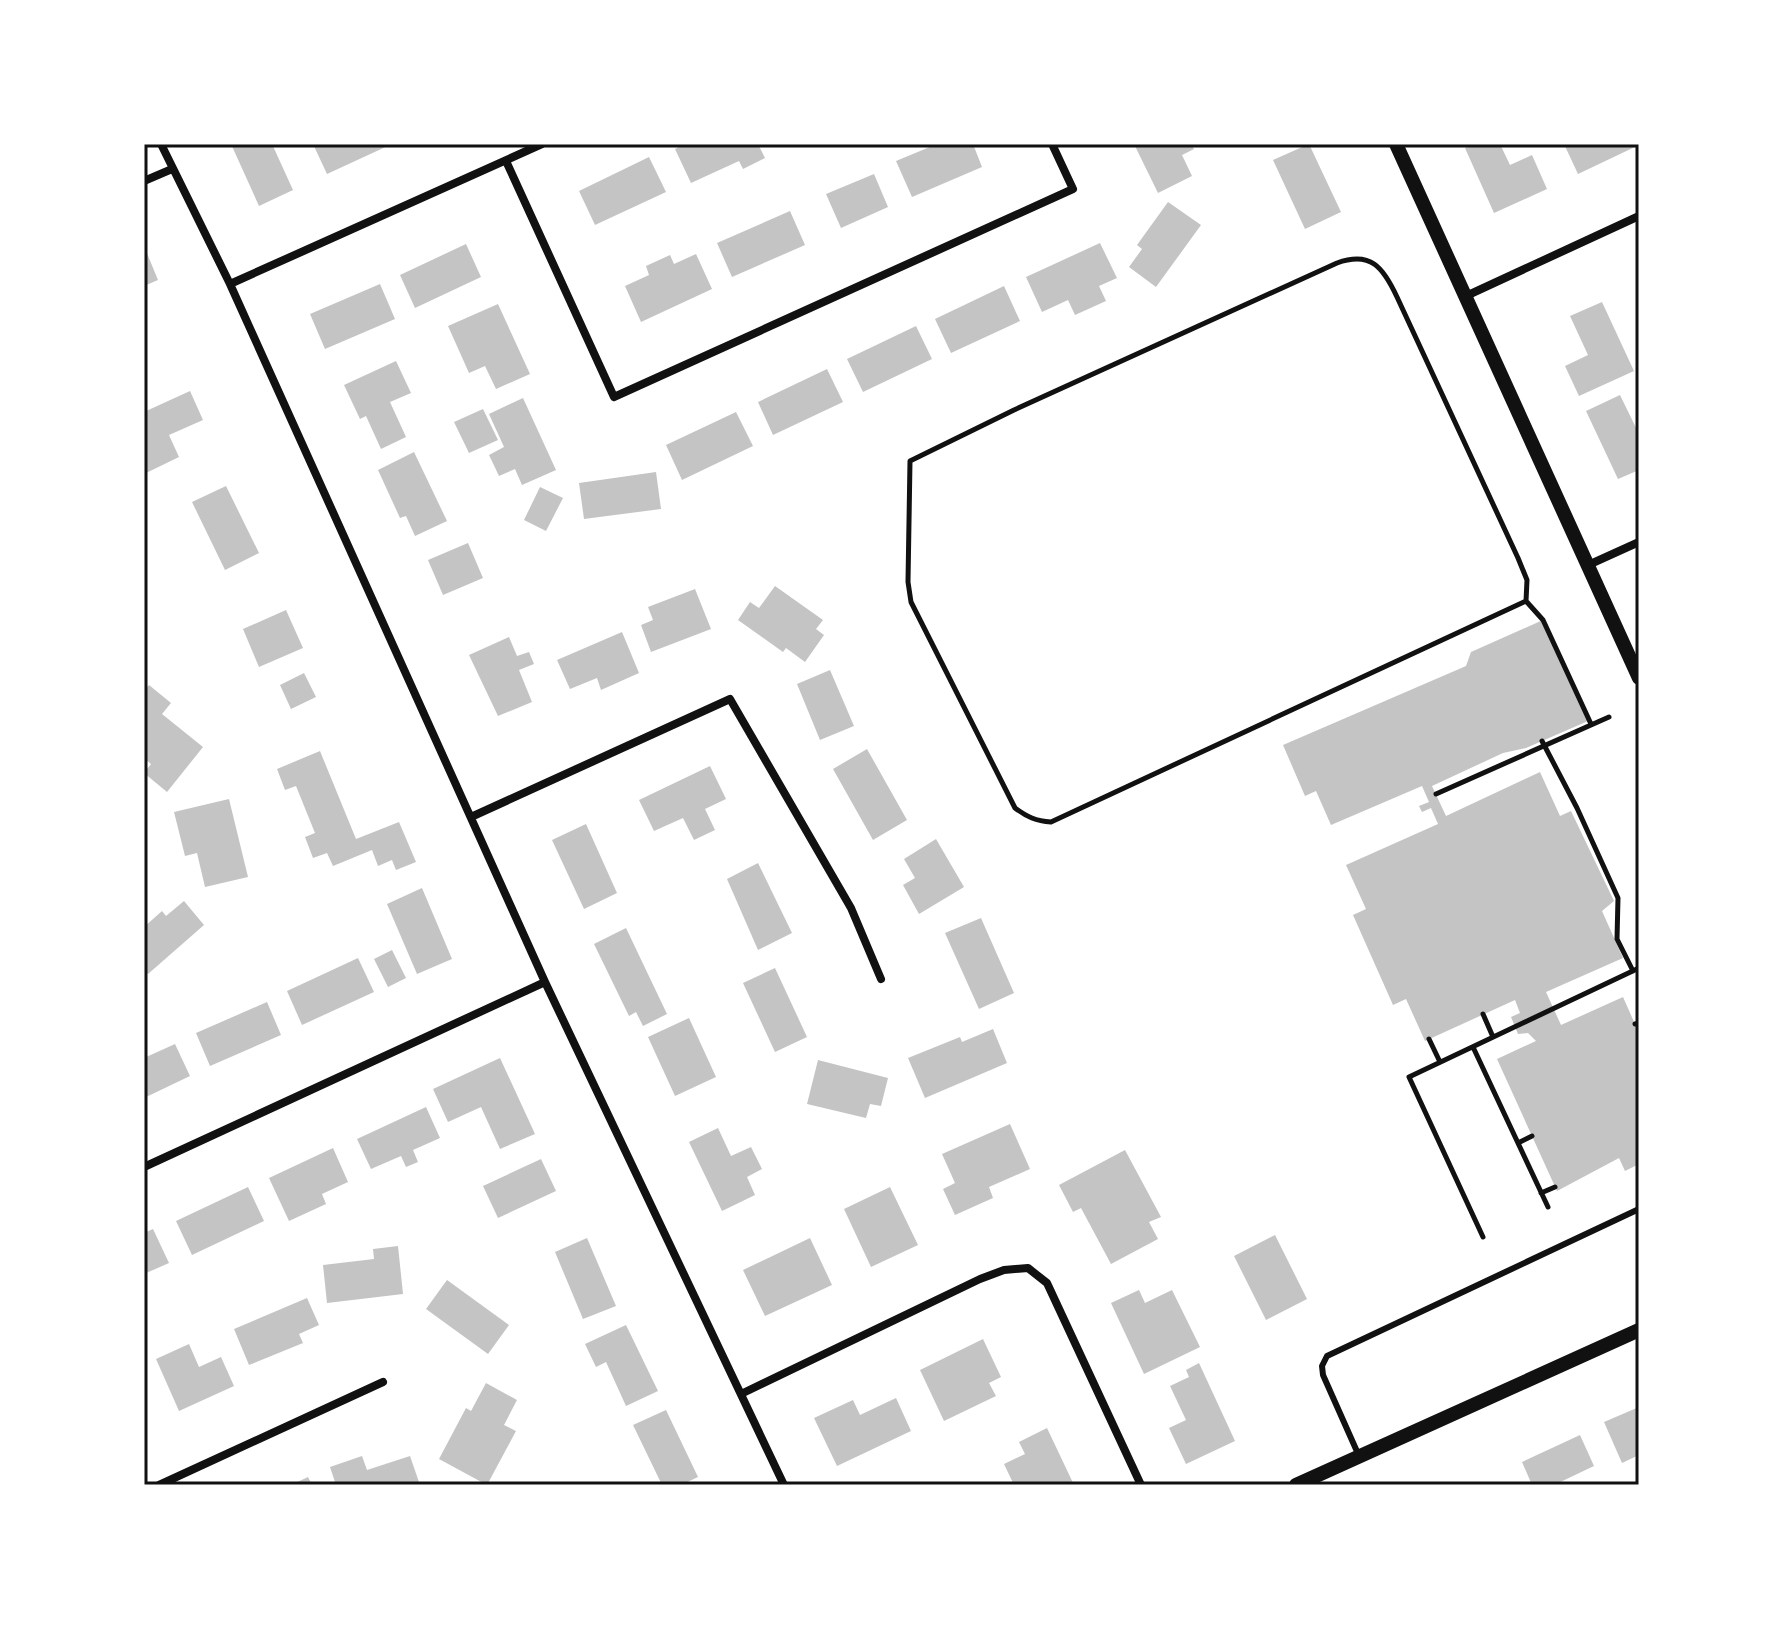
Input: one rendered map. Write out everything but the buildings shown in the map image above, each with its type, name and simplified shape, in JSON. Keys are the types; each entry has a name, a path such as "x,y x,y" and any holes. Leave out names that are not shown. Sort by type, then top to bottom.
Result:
{"street":[{"path":"161,144 230,284 545,982 784,1485"},
{"path":"230,284 542,144"},
{"path":"506,161 614,397 1073,189 1052,144"},
{"path":"1396,144 1639,678"},
{"path":"144,181 172,169"},
{"path":"1466,296 1639,216"},
{"path":"1586,566 1639,542"},
{"path":"471,817 730,699 851,908 881,979"},
{"path":"144,1167 545,982"},
{"path":"741,1394 980,1279 1004,1270 1028,1268 1047,1283 1141,1485"},
{"path":"1296,1485 1639,1330"},
{"path":"159,1485 383,1382"}],"lane":[{"path":"1359,1456 1323,1375 1322,1366 1327,1356 1639,1209"}],"path":[{"path":"1526,601 1051,822 1040,821 1015,808 911,602 908,582 910,461 1014,410 1337,263 1369,258 1378,263 1392,285 1518,558 1527,580 1526,601 1543,620 1591,724"},
{"path":"1436,794 1542,743 1609,717"},
{"path":"1483,1237 1409,1077 1636,970 1617,939 1618,898 1577,808 1542,743"},
{"path":"1483,1014 1493,1037"},
{"path":"1429,1039 1440,1062"},
{"path":"1473,1047 1548,1207"},
{"path":"1518,1143 1532,1136"},
{"path":"1541,1193 1555,1187"}]}
